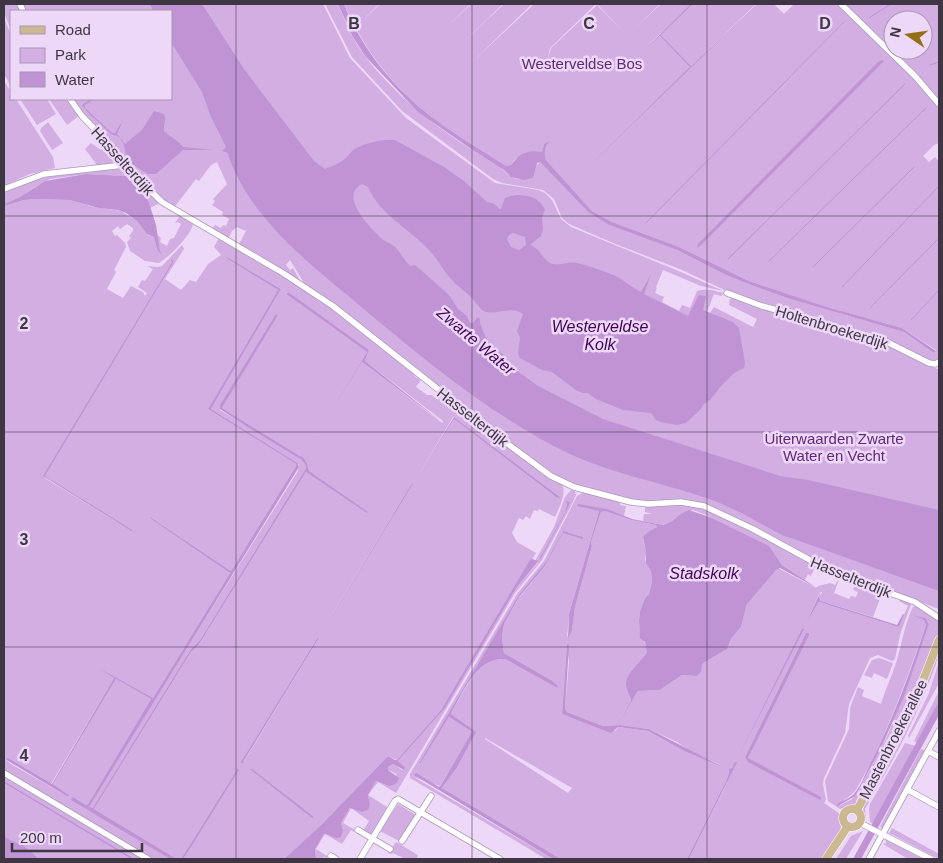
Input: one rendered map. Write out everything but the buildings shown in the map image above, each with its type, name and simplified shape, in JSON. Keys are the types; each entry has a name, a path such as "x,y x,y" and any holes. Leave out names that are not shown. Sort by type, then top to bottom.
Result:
{"main road":[{"name":"Mastenbroekerallee","path":"857,810 902,728 939,640"},
{"path":"849,809 857,810 862,817 860,822 856,826 848,826 844,822 844,814 849,809"},
{"path":"826,859 848,826"}],"street":[{"path":"841,4 915,76 939,104"},
{"name":"Hasselterdijk","path":"71,100 124,165 152,194 167,206 275,269 333,306 501,439 556,479 574,487 631,502 648,504 682,502 704,506 753,529 819,565 915,602 939,618"},
{"path":"4,189 44,174 124,165"},
{"name":"Holtenbroekerdijk","path":"727,293 762,306 883,340 930,363 937,363"},
{"path":"869,859 881,833 908,790 939,731"},
{"path":"928,751 939,757"},
{"path":"4,773 148,859"},
{"path":"908,790 939,807"},
{"path":"402,841 431,796"},
{"path":"360,859 397,800 400,800 500,859"},
{"path":"860,822 931,859"},
{"path":"358,830 390,849"}],"green space":[{"path":"4,4 19,4 22,10 10,10 10,28 4,13"},
{"name":"Uiterwaarden Zwarte Water en Vecht","path":"21,4 323,4 350,58 406,118 495,183 538,190 545,193 552,200 561,219 571,227 723,291 701,286 663,270 655,293 664,297 662,302 679,311 682,305 690,308 697,291 707,290 724,293 721,296 714,294 707,312 710,313 714,307 753,327 757,319 729,305 730,299 733,297 882,341 939,370 939,609 842,573 703,504 633,501 570,484 550,473 306,286 290,260 286,265 290,270 293,268 299,281 238,246 246,231 237,227 232,231 228,239 211,230 215,225 221,228 223,225 226,226 229,219 222,215 223,212 212,205 215,201 213,199 227,184 217,162 211,165 199,181 196,179 173,209 145,185 94,128 72,100 172,100 172,10 31,10 29,8 30,10 24,10"},
{"name":"Westerveldse Bos","path":"325,4 338,4 346,24 364,55 409,103 444,131 500,167 510,176 526,179 534,176 536,166 540,162 588,212 609,225 677,250 726,275 751,285 790,299 904,332 935,353 936,350 902,328 824,306 749,281 677,246 612,222 592,211 546,160 545,149 550,140 544,144 542,153 515,159 511,165 506,166 433,118 398,87 368,48 344,4 379,4 360,23 380,4 470,4 449,25 471,4 503,4 459,46 504,4 532,4 469,65 534,4 596,4 550,48 547,63 551,48 597,5 623,31 597,4 660,4 632,31 661,4 692,4 646,47 660,36 691,67 572,183 757,4 774,4 784,14 794,4 839,4 883,46 883,60 898,60 915,76 939,106 939,143 934,145 923,156 929,162 935,157 939,162 939,361 934,363 897,345 762,305 569,224 562,218 554,199 543,190 502,183 493,179 402,111 352,57"},
{"path":"693,4 756,4 691,66 661,35"},
{"path":"842,4 939,4 939,103 897,60 933,60 933,10 883,10 883,46"},
{"path":"4,18 10,33 10,84 4,74"},
{"path":"4,81 10,90 10,100 17,100 53,157 55,168 30,174 4,186"},
{"path":"21,100 48,100 56,114 37,125"},
{"path":"50,100 70,100 80,115 67,125"},
{"path":"48,122 63,143 52,150 40,131"},
{"path":"91,143 101,150 105,144 117,159 116,164 97,165 85,149"},
{"path":"121,167 160,203 150,208 148,200 126,176 86,174 50,179 4,204 4,192 33,180"},
{"path":"24,200 69,200 94,207 121,211 140,223 148,235 154,237 160,251 157,235 161,238 160,242 167,246 170,239 174,238 181,224 175,223 179,217 188,219 193,225 188,235 174,251 159,263 145,261 130,251 127,242 131,238 129,236 133,228 127,224 120,229 118,226 112,231 115,236 117,235 125,243 126,247 107,289 123,298 131,286 143,292 145,296 147,293 138,287 142,280 145,281 153,269 147,266 162,266 182,245 184,249 165,279 181,290 190,280 196,282 208,264 221,255 214,247 219,238 271,268 333,308 415,372 414,376 421,380 416,387 438,400 442,395 562,484 564,492 555,517 539,509 538,511 534,510 530,519 526,516 523,520 519,518 512,533 517,542 536,553 441,710 397,760 388,756 322,824 284,859 183,859 239,770 238,768 181,859 177,859 94,809 306,472 368,513 309,471 303,457 222,408 278,314 220,406 220,410 303,460 306,468 200,640 191,649 93,809 88,806 298,471 299,465 211,409 281,289 227,257 278,290 208,409 296,464 296,466 231,571 150,517 230,573 153,698 92,664 114,678 51,784 5,758 11,764 68,797 69,795 53,784 116,679 151,699 88,804 86,805 73,797 91,811 170,859 151,859 4,772 4,206","holes":["172,259 174,260 173,263 45,476 133,532 45,478 44,475 172,262","287,292 369,350 365,361 443,421 442,423 362,362 306,452 367,352 286,294","454,417 560,497 556,497 454,419 416,479","412,483 470,513 413,484 321,633","318,637 245,760 241,763"]},
{"path":"574,489 576,495 542,560 515,593 396,793 378,782 368,795 376,781 389,786 397,774 388,770 388,767 393,764 402,770 405,767 398,761 445,708 517,587 537,564 567,510 569,503 565,502 567,504 565,512 538,561 535,561 554,527 565,497"},
{"path":"586,491 620,501 620,505 626,506 624,516 604,509 577,505 599,511 569,614 567,637 572,631 575,607 592,546 591,542 601,512 605,511 631,520 656,525 657,527 649,531 643,539 646,553 645,560 651,571 652,582 649,594 645,598 640,611 639,620 640,635 647,647 647,652 626,680 626,687 631,700 620,719 638,691 660,690 682,675 697,676 701,672 702,664 724,651 741,627 747,604 759,587 778,568 816,588 830,583 835,585 840,577 834,593 849,599 851,596 856,597 858,592 853,590 855,585 848,582 849,580 888,595 888,599 881,596 873,617 821,601 819,598 822,592 820,592 806,623 819,602 898,627 908,606 899,601 902,599 911,604 900,635 895,659 892,661 878,655 870,658 849,704 845,733 823,784 826,800 824,803 840,814 841,827 834,844 822,859 689,859 736,762 729,769 726,781 687,859 561,859 442,788 456,769 475,733 451,714 466,687 479,670 495,660 505,659 557,688 551,680 504,653 502,637 504,624 518,599 545,566 563,533 583,537 564,531 572,515 546,562 517,599 419,763 449,717 472,732 472,734 440,786 414,777 553,859 546,859 410,778 410,774 517,594 544,561 577,496","holes":["806,633 808,633 748,756 749,759 821,797 745,757","567,644 569,662 565,709 567,712 603,726 620,725 649,729 723,766 686,752 648,731 618,727 615,731 562,714","485,738 572,788 568,793 485,739"]},
{"path":"645,505 695,505 718,513 816,565 811,576 808,574 805,580 782,565 770,547 693,510 679,515 672,521 662,525 643,521 644,514 652,514 645,512"},
{"path":"916,606 939,620 939,633 920,683 894,738 854,806 840,809 828,801 825,781 849,729 850,708 858,687 864,690 862,696 881,704 913,607","holes":["912,615 924,618 929,624 889,732 852,799 839,806 855,791 868,768 887,728 903,687 926,625 924,620"]},
{"path":"939,646 936,664 916,713 865,809 866,820 863,814 864,804"},
{"path":"879,658 893,663 887,679 874,673 872,678 864,675 872,660"},
{"path":"939,661 939,683 909,738 908,736 929,693"},
{"path":"939,691 939,701 917,743 914,741"},
{"path":"905,743 916,746 873,824 870,822 870,804"},
{"path":"921,749 926,751 884,829 880,827"},
{"path":"4,777 143,859 135,859 4,781"},
{"path":"4,783 131,859 36,858 23,845 4,836"},
{"path":"368,795 387,807 371,836 363,831 369,821 351,808 343,823 355,830 354,832 351,830 342,844 325,834 316,849 327,856 327,858 316,859 315,849 324,834 343,829 341,823 350,808 370,807"},
{"path":"398,804 416,815 401,842 380,831"},
{"path":"892,828 939,854 939,859 889,834"},
{"path":"863,831 846,859 836,859 851,836"},
{"path":"886,839 923,859 908,859 883,844 886,843"},
{"path":"396,842 418,855 417,859 405,859 393,853 388,853"}],"water":[{"name":"Uiterwaarden Zwarte Water en Vecht","path":"150,4 202,4 244,69 314,161 325,169 342,161 352,151 362,146 379,141 395,140 444,167 464,181 487,202 495,204 499,209 501,209 505,198 510,196 528,196 538,201 545,210 542,217 543,230 541,236 530,245 537,249 550,263 573,263 592,267 618,277 641,292 651,274 644,294 688,316 699,295 706,296 703,310 733,322 739,328 745,363 744,368 734,373 686,423 677,425 661,422 656,420 651,413 623,410 596,399 588,393 577,391 552,372 542,370 520,358 518,353 520,338 517,331 523,314 512,310 492,313 482,310 456,284 429,250 380,206 368,187 362,184 356,189 354,194 356,207 369,226 395,247 410,266 415,265 449,295 458,309 467,316 469,322 473,323 478,317 485,336 491,345 506,357 509,365 538,386 603,419 780,476 808,480 939,510 939,591 784,536 738,511 709,499 606,468 572,455 542,440 485,404 405,343 304,258 273,227 246,193 228,153 222,151 226,147 211,117 202,92 172,44 172,10 153,10","holes":["513,233 525,237 526,245 519,250 511,247 507,239"]},
{"path":"338,4 344,4 367,48 387,75 410,99 443,125 506,166 511,165 524,153 532,151 542,152 544,144 550,140 545,149 546,160 592,211 612,222 677,246 749,281 824,306 902,328 936,351 934,353 904,332 790,299 751,285 726,275 677,250 609,225 588,212 540,162 537,163 532,178 524,180 511,177 504,170 418,112 365,56 353,37"},
{"path":"693,4 661,35 691,66 757,4 572,183 690,67 660,36 646,48"},
{"path":"882,60 884,61 698,247 697,245"},
{"path":"92,100 85,105 85,108 112,133 115,133 123,120 117,134 125,144 142,130 154,111 164,114 164,131 183,147 213,150 183,150 156,174 148,174 132,164 126,155 120,138 111,134 90,115 82,105"},
{"path":"86,174 126,176 148,200 156,225 160,251 166,256 158,251 154,237 147,234 138,222 126,213 118,210 99,208 69,200 24,200 4,206 4,204 20,197 45,181"},
{"path":"227,257 281,289 211,409 297,463 299,467 89,807 93,808 306,468 302,460 220,409 220,405 276,314 278,315 222,408 303,457 309,471 368,512 306,472 94,809 177,859 170,859 71,800 73,797 86,805 88,804 151,699 116,679 53,784 69,795 68,797 5,759 8,758 52,784 114,678 92,664 153,698 230,573 150,517 231,571 296,466 296,464 208,409 278,290"},
{"path":"171,259 174,260 173,263 45,476 133,532 43,476 172,262"},
{"path":"288,292 369,350 365,361 443,423 362,362 306,452 367,352 286,294"},
{"path":"454,417 560,498 556,497 454,419 416,479"},
{"path":"412,483 470,513 413,484 321,634"},
{"path":"565,501 570,502 567,510 541,558 517,587 445,708 398,761 405,767 404,770 393,764 388,767 388,770 399,778 397,783 389,786 376,781 368,795 370,805 368,810 362,812 350,808 341,823 343,830 341,837 336,838 324,834 315,849 316,859 284,859 322,824 388,756 397,760 441,710 530,560 538,561 565,512 567,504"},
{"name":"Stadskolk","path":"578,504 607,509 632,519 663,525 689,510 712,518 770,547 782,565 817,588 780,568 776,570 747,604 741,627 731,639 727,649 702,664 701,672 697,676 682,675 660,690 638,691 620,720 631,700 626,687 626,681 647,652 645,642 640,638 639,620 640,611 645,598 649,594 652,582 651,571 646,563 643,537 657,527 656,525 631,520 605,511 601,512 591,542 592,546 575,607 572,631 568,638 569,614 599,511 577,506"},
{"path":"572,515 564,531 583,537 583,539 563,533 545,566 519,597 504,624 502,637 504,653 558,686 557,688 505,659 495,660 479,670 466,687 451,714 476,732 456,769 442,788 561,859 553,859 414,775 416,773 439,787 441,785 472,732 449,717 419,763 519,595 546,562"},
{"path":"821,591 819,598 821,601 897,625 904,614 898,627 819,602 806,623"},
{"path":"912,615 925,618 929,624 903,699 879,752 855,796 838,806 839,803 850,798 861,784 901,696 926,625 924,620"},
{"path":"802,629 804,629 737,759"},
{"path":"806,633 809,633 809,635 748,758 821,797 820,800 748,762 745,757"},
{"path":"319,638 242,764 241,762"},
{"path":"567,644 569,645 565,709 567,712 603,726 620,725 649,729 723,767 686,752 648,731 618,727 611,733 562,714"},
{"path":"939,701 939,715 861,859 853,859"},
{"path":"735,762 737,762 689,859 687,859 726,781 729,769 732,768"},
{"path":"238,768 239,770 191,847 183,859 181,859"},
{"path":"250,769 252,769 314,817 312,818"},
{"path":"4,781 135,859 131,859 4,783"},
{"path":"4,836 23,845 39,859 4,859"}],"waterway":[{"path":"869,18 891,4"},
{"path":"646,223 844,22"},
{"path":"930,65 939,62"},
{"path":"728,259 905,84"},
{"path":"769,261 926,108"},
{"path":"813,267 914,167"},
{"path":"842,287 939,186"},
{"path":"870,308 939,238"},
{"path":"911,320 939,290"}],"water label":[{"name":"Westerveldse Kolk","path":"600,335"},
{"name":"Zwarte Water","path":"476,341"}]}
